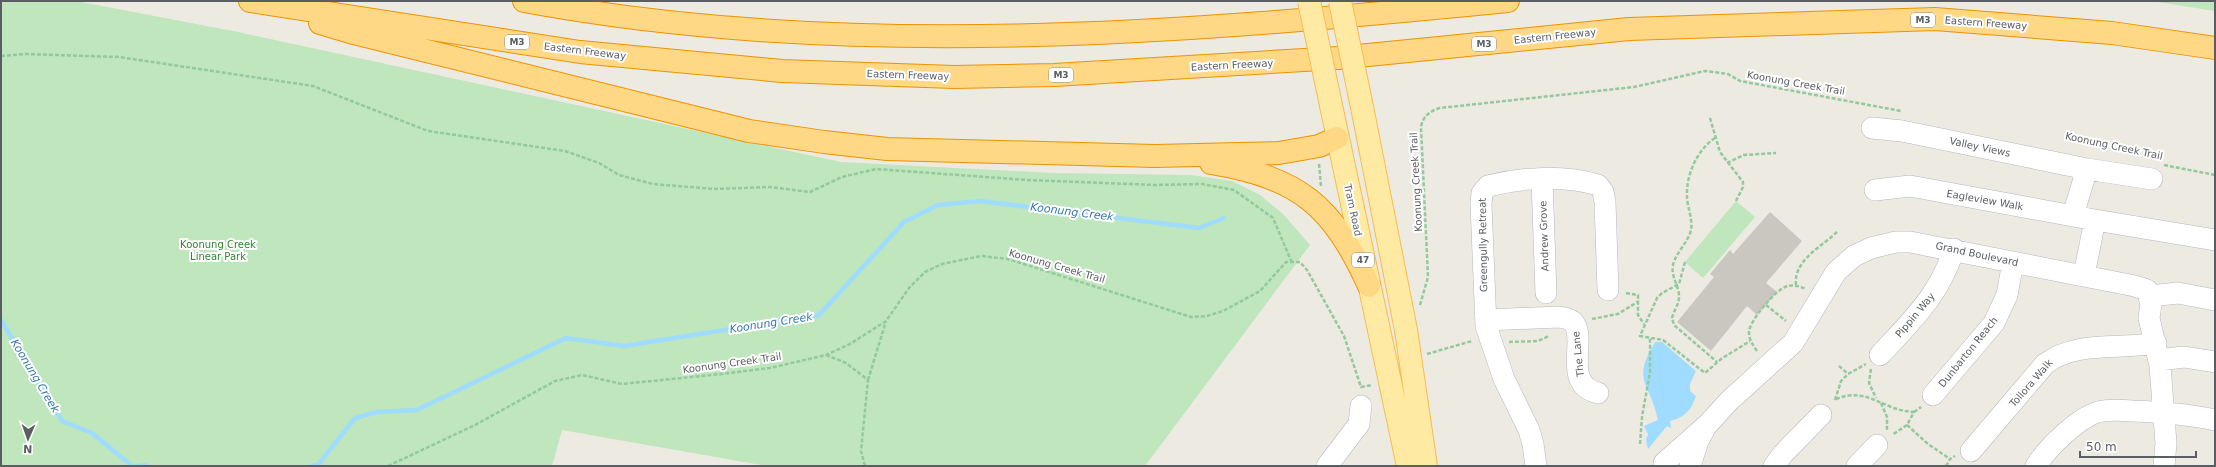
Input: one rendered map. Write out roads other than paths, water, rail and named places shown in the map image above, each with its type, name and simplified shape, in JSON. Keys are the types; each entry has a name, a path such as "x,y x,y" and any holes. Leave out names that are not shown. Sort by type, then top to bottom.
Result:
{"highway":[{"path":"251,1 350,32 749,131 824,142 887,149 1155,156 1279,153 1319,146 1337,138"},
{"name":"Eastern Freeway","path":"251,1 580,52 782,71 954,77 1054,75 1338,58 1629,29 1935,19 2112,33 2215,48"},
{"path":"524,1 578,11 755,30 899,35 1042,36 1328,19 1508,1"},
{"path":"1155,156 1201,162 1244,170 1265,176 1297,190 1329,216 1353,251 1369,286"}],"main road":[{"name":"Tram Road","path":"1309,1 1408,466"},
{"path":"1340,1 1406,330 1426,466"},
{"path":"1337,138 1350,125 1362,107"}],"street":[{"name":"Valley Views","path":"1872,128 1902,131 2087,169 2157,171"},
{"path":"2073,215 2087,169"},
{"name":"Greengully Retreat","path":"1536,466 1533,444 1529,430 1489,340 1486,320 1482,193 1488,186 1497,184 1542,180 1581,180 1598,185 1603,192 1608,290"},
{"name":"Andrew Grove","path":"1542,180 1546,293"},
{"name":"Eagleview Walk","path":"1875,190 1910,186 2094,220 2215,240"},
{"path":"2084,275 2094,220"},
{"name":"Grand Boulevard","path":"1662,464 1708,424 1729,401 1793,343 1844,263 1871,248 1896,242 1917,243 1954,249 2140,287 2147,290 2150,296"},
{"name":"Pippin Way","path":"1880,355 1927,304 1944,277 1954,249"},
{"name":"Dunbarton Reach","path":"1933,395 1994,323 2007,295 2013,262"},
{"path":"2164,466 2166,443 2157,352 2149,318 2150,296 2178,293 2215,300"},
{"name":"The Lane","path":"1486,320 1558,317 1568,319 1574,324 1577,333 1579,374 1581,383 1587,389 1598,394"},
{"name":"Tollora Walk","path":"1971,451 2045,364 2054,357 2065,352 2081,349 2125,347 2215,362"},
{"path":"2036,466 2050,447 2060,438 2097,412 2110,410 2163,412 2215,420"},
{"path":"1774,466 1783,454 1821,415"},
{"path":"1327,466 1363,422"},
{"name":"Grand Boulevard","path":"1690,466 1698,441 1708,424"},
{"path":"1857,466 1883,439"},
{"path":"1662,464 1678,462 1685,466"}],"water":[{"path":"1655,342 1662,342 1696,371 1690,384 1690,391 1696,396 1687,413 1680,418 1670,421 1671,428 1667,426 1648,449 1646,440 1648,434 1644,426 1658,420 1655,407 1644,381 1643,374 1648,355"}],"waterway":[{"name":"Koonung Creek","path":"310,466 318,465 355,418 377,412 417,410 566,338 624,346 819,315 904,222 938,205 980,201 1199,228 1224,218"},
{"name":"Koonung Creek","path":"1,320 62,421 92,433 132,466"},
{"name":"Koonung Creek","path":"137,466 146,465"}],"park label":[{"name":"Koonung Creek Linear Park","path":"218,250"}]}
